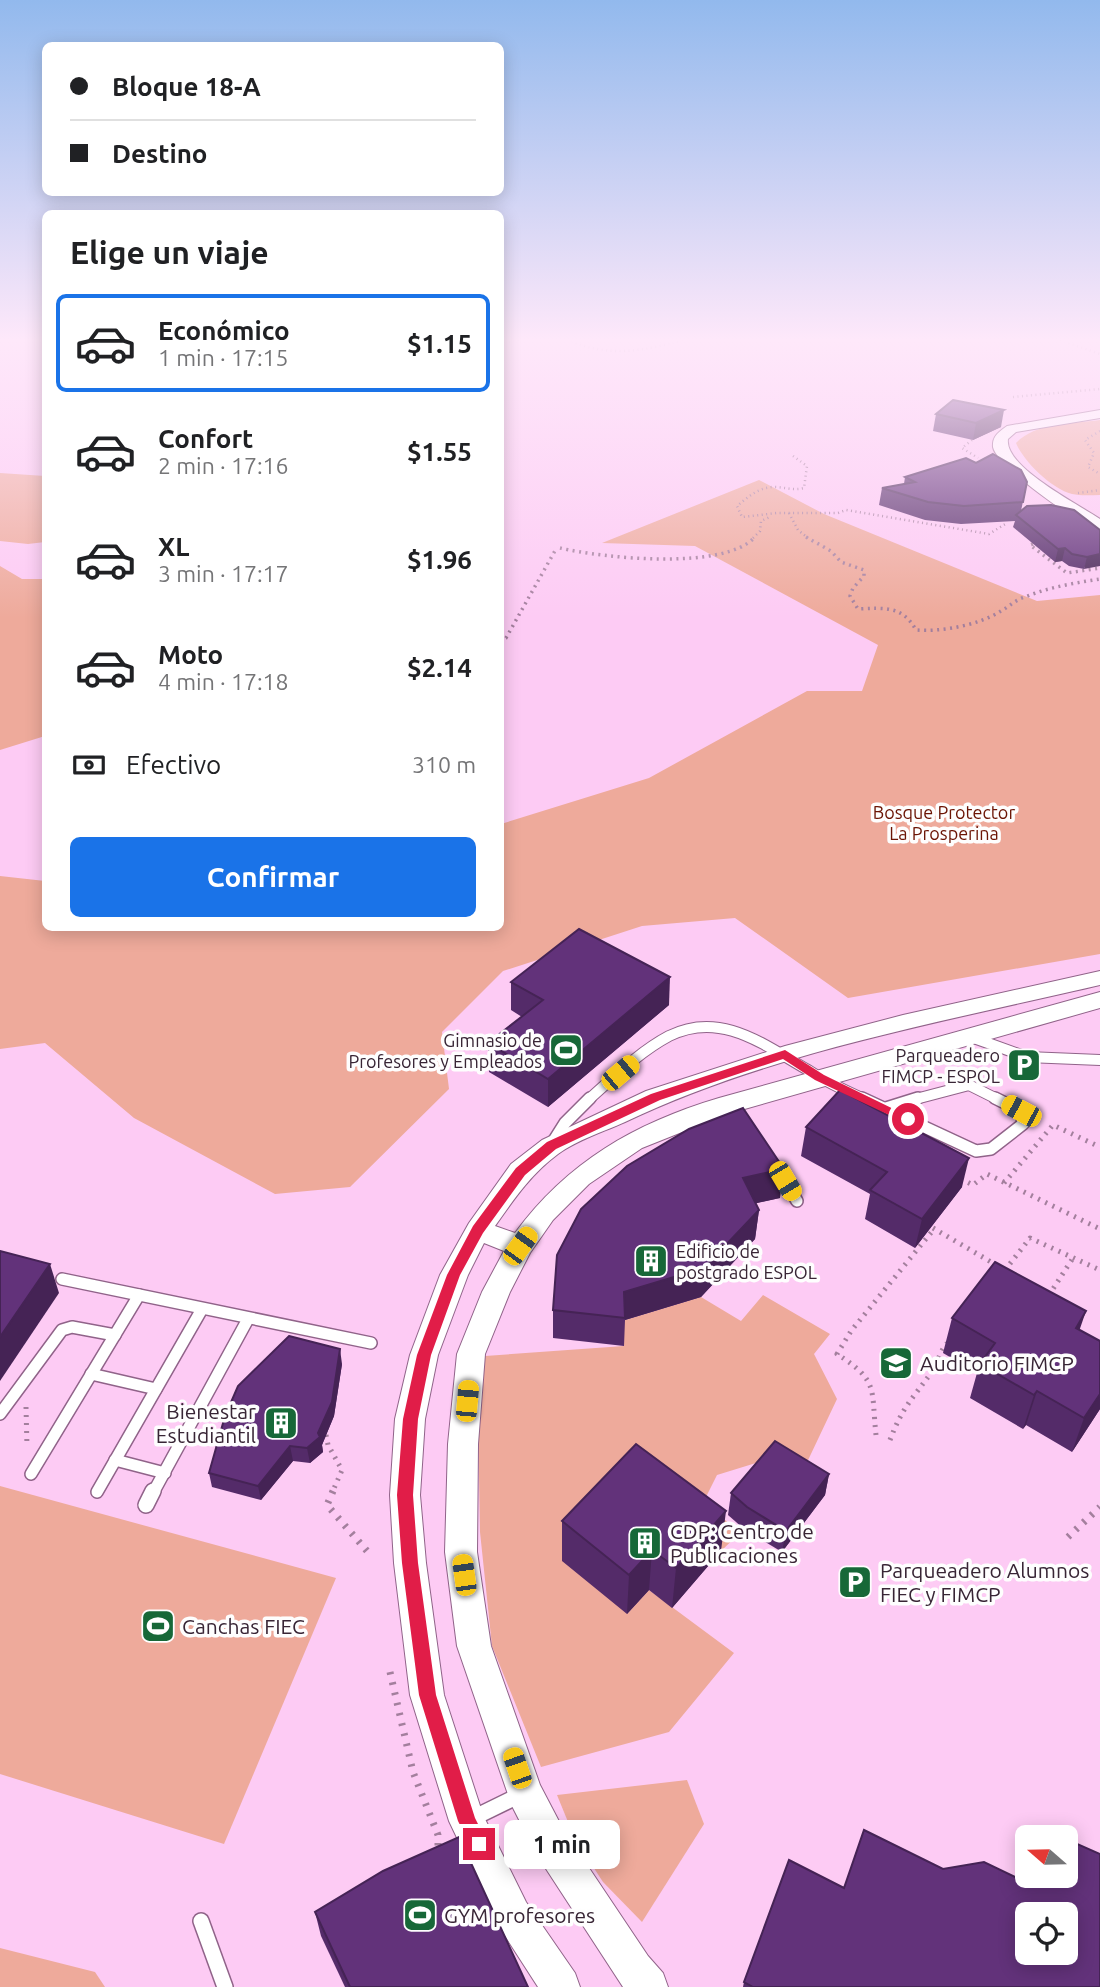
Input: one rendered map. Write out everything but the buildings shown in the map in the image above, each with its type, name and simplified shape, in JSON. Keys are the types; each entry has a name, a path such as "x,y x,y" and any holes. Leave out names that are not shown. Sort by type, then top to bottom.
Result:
{"street":[{"path":"1007,433 1001,437 1003,456 1100,526"},
{"path":"561,1987 513,1914 467,1821 427,1695 410,1563 405,1495 411,1419 424,1355 454,1275 478,1230 520,1171 551,1146 655,1097 785,1054 903,1023 1100,978"},
{"path":"649,1987 634,1970 550,1842 525,1793 474,1646 461,1552 463,1444 471,1354 496,1292 520,1246 544,1213 580,1177 644,1137 739,1107 820,1077 1100,1000"},
{"path":"478,1230 520,1246"}],"lane":[{"path":"551,1146 564,1122 579,1106 660,1040 676,1033 708,1026 724,1028 785,1054 820,1077 976,1151 991,1149 1023,1124 1021,1111 969,1085 886,1108"},
{"path":"971,1037 1027,1057 1100,1060"},
{"path":"769,1155 797,1201"},
{"path":"62,1279 371,1343"},
{"path":"31,1474 139,1295"},
{"path":"97,1492 202,1309"},
{"path":"146,1505 248,1319"},
{"path":"0,1413 62,1329 72,1327 115,1335"},
{"path":"91,1374 156,1389"},
{"path":"115,1460 165,1473"},
{"path":"467,1821 525,1793"},
{"path":"201,1921 225,1987"}],"path":[{"path":"1097,433 1084,440 1094,453 1088,467 1100,474"},
{"path":"972,440 962,448 978,458"},
{"path":"793,456 807,466 804,488 793,492 775,487 756,491 737,506 742,517 777,513 838,513 846,510 989,534 1007,523 999,520"},
{"path":"1067,494 1100,490"},
{"path":"504,639 558,549 649,558 742,549 760,531 761,522 777,513"},
{"path":"789,513 796,530 830,548 841,562 864,570 864,576 852,586 850,593 850,601 854,607 898,608 908,616 916,630 926,632 984,618 1013,602 1047,590 1100,579"},
{"path":"1033,544 1030,545 1067,573 1100,568"},
{"path":"1004,1182 1053,1125 1100,1147"},
{"path":"950,1173 973,1185 987,1174 1100,1229"},
{"path":"953,1187 960,1178"},
{"path":"924,1224 1006,1269"},
{"path":"876,1435 871,1384 862,1370 837,1354 851,1332 934,1229"},
{"path":"997,1280 1030,1238 1100,1270"},
{"path":"1040,1292 1049,1296 1073,1258"},
{"path":"890,1440 901,1411 922,1378 934,1369 937,1356 954,1334"},
{"path":"326,1435 328,1445 342,1471 327,1505 367,1551"},
{"path":"1068,1537 1100,1507"},
{"path":"390,1672 413,1772 438,1835 438,1853 429,1861"}],"green space":[{"path":"1031,433 1100,433 1100,495 1072,494 1048,481 1032,466 1016,443"},
{"path":"0,473 42,476 42,542 0,541"},
{"name":"Bosque Protector La Prosperina","path":"759,480 824,514 1037,601 1100,595 1100,954 848,998 735,918 642,926 503,971 442,1032 449,1089 350,1187 275,1194 134,1118 45,1043 0,1049 0,876 42,881 42,931 504,931 504,823 649,778 807,691 862,691 878,645 695,546 602,543"},
{"path":"0,566 22,579 42,579 42,737 0,750"},
{"path":"763,1295 830,1334 814,1354 837,1399 801,1475 769,1459 717,1475 695,1519 724,1519 740,1533 721,1551 671,1512 627,1614 649,1590 734,1653 669,1732 541,1767 492,1646 480,1532 478,1419 471,1357 624,1346 622,1321 701,1297 741,1321"},
{"name":"Canchas FIEC","path":"0,1486 336,1578 224,1844 0,1774"},
{"path":"687,1780 704,1824 642,1922 603,1882 575,1839 557,1795"},
{"path":"0,1948 95,1972 105,1987 0,1987"}],"place":[{"name":"Gimnasio de Profesores y Empleados","path":"566,1050"},
{"name":"Parqueadero FIMCP - ESPOL","path":"1024,1065"},
{"name":"Edificio de postgrado ESPOL","path":"651,1261"},
{"name":"Auditorio FIMCP","path":"896,1363"},
{"name":"Bienestar Estudiantil","path":"281,1423"},
{"name":"CDP: Centro de Publicaciones","path":"645,1543"},
{"name":"Parqueadero Alumnos FIEC y FIMCP","path":"855,1582"},
{"name":"Canchas FIEC","path":"158,1626"},
{"name":"GYM profesores","path":"420,1915"}],"route":[{"path":"479,1844 467,1821 427,1695 410,1563 405,1495 411,1419 424,1355 454,1275 478,1230 520,1171 551,1146 655,1097 785,1054 820,1077 908,1119"}]}
